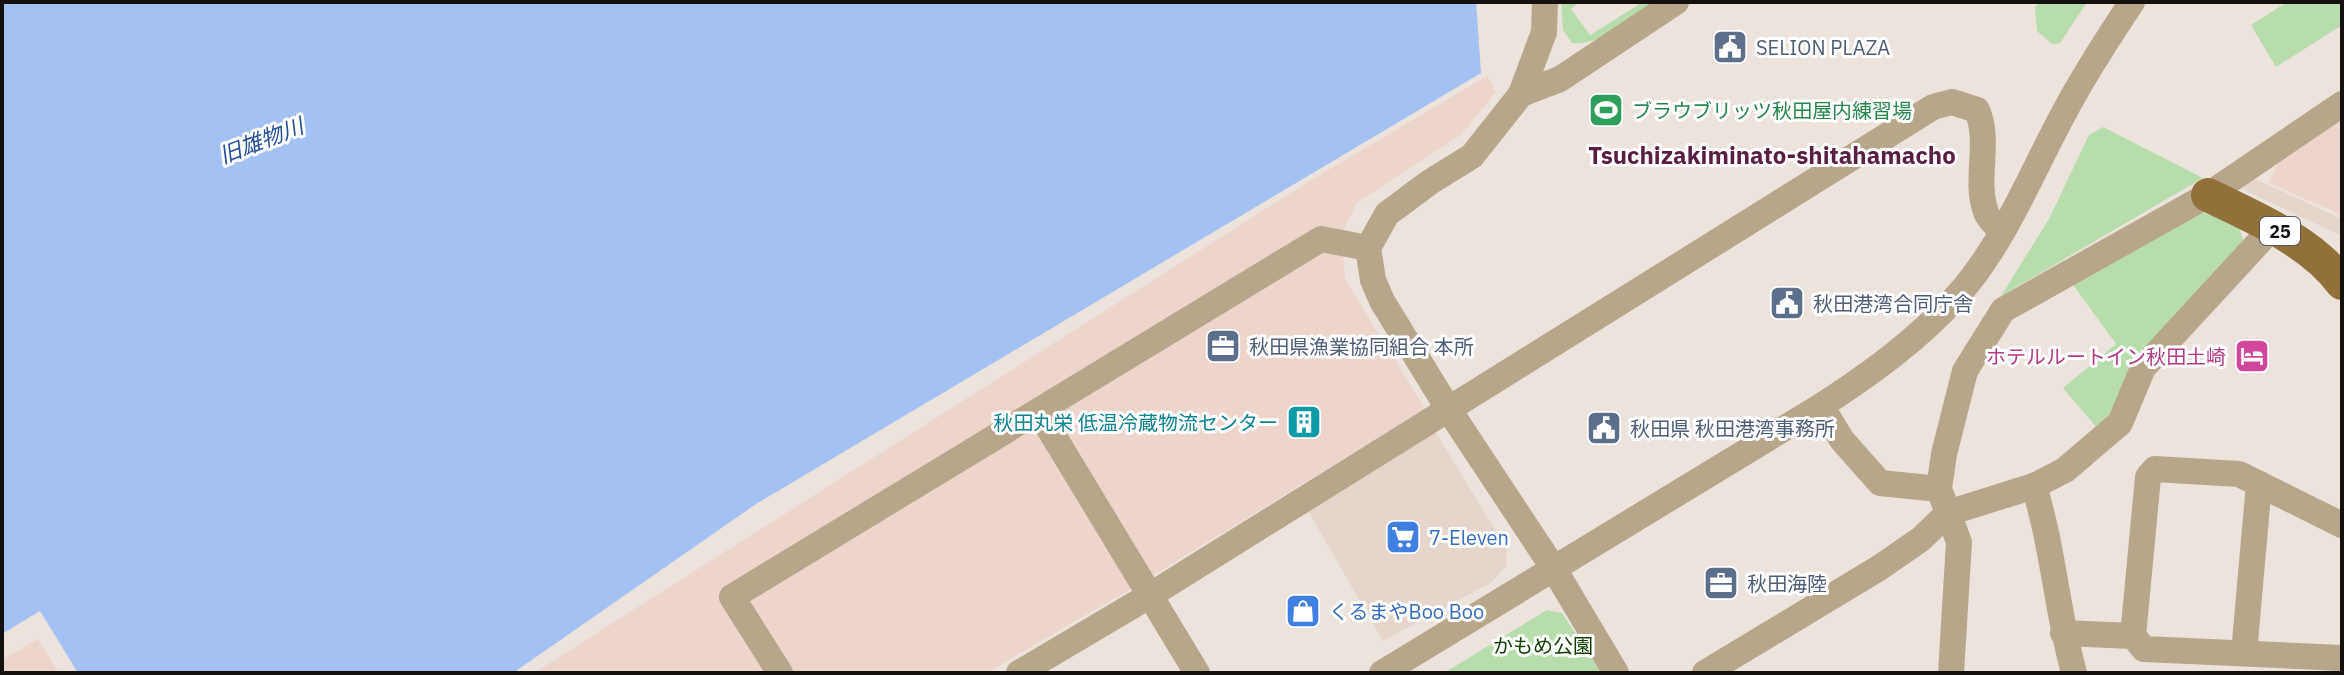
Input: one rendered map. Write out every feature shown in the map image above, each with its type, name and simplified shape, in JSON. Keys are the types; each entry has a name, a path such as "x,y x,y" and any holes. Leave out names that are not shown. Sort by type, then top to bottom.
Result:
{"main road":[{"name":"25","path":"2208,195 2273,227 2332,270 2342,283"}],"street":[{"path":"1545,2 1544,32 1521,94 1472,156 1387,214 1368,248 1373,280 1382,301 1449,410 1554,569 1616,673"},
{"path":"1521,94 1560,79 1676,2"},
{"path":"1382,673 1821,406 1873,372 1926,329 1960,293 2002,232 2092,62 2132,2"},
{"path":"1019,673 1149,596 1933,107 1952,102 1977,110 1983,123 1982,182 1986,214 2002,232"},
{"path":"1951,673 1959,542 1943,501 1944,454 1965,371 2003,310 2208,195 2342,104"},
{"path":"1821,406 1842,440 1880,483 1943,501 2034,486 2065,470 2120,423 2143,368 2273,227"},
{"path":"780,673 732,597 1321,239 1368,248"},
{"path":"1039,412 1197,673"},
{"path":"2342,525 2239,474 2155,469 2148,477 2133,636 2144,649 2342,658"},
{"path":"2244,653 2259,484"},
{"path":"2034,486 2044,517 2063,633 2074,673"},
{"path":"1705,673 1879,568 1921,539 1943,501"},
{"path":"2063,633 2133,636"}],"shaded area":[{"path":"1487,76 1496,92 1462,134 1357,203 1342,232 1345,279 1425,409 1129,590 986,673 534,673 1311,180"},
{"path":"2342,117 2342,215 2269,183 2280,158"},
{"path":"2251,177 2342,219 2342,236 2242,189"},
{"path":"1434,430 1507,549 1506,566 1492,582 1383,641 1307,509"},
{"path":"38,639 59,673 2,673 2,660"}],"green space":[{"path":"1561,2 1579,2 1571,9 1590,35 1643,2 1661,2 1606,35 1583,43 1572,43 1563,30"},
{"path":"2040,2 2087,2 2060,43 2052,44 2037,31 2035,7"},
{"path":"2287,2 2342,2 2342,25 2276,67 2251,25"},
{"path":"2103,127 2203,178 2001,296 2049,219 2089,135"},
{"path":"2195,210 2238,224 2243,240 2118,410 2099,430 2063,388 2116,344 2071,282"},
{"name":"かもめ公園","path":"1547,610 1562,613 1601,673 1444,673"}],"water":[{"name":"旧雄物川","path":"2,2 1476,2 1481,73 756,504 513,673 78,673 40,611 2,634"}],"place":[{"name":"SELION PLAZA","path":"1730,47"},
{"name":"ブラウブリッツ秋田屋内練習場","path":"1606,110"},
{"name":"秋田港湾合同庁舎","path":"1787,303"},
{"name":"秋田県漁業協同組合 本所","path":"1223,346"},
{"name":"ホテルルートイン秋田土崎","path":"2252,356"},
{"name":"秋田丸栄 低温冷蔵物流センター","path":"1304,422"},
{"name":"秋田県 秋田港湾事務所","path":"1604,428"},
{"name":"7-Eleven","path":"1403,537"},
{"name":"秋田海陸","path":"1721,583"},
{"name":"くるまやBoo Boo","path":"1303,611"}],"district":[{"name":"Tsuchizakiminato-shitahamacho","path":"1772,155"}]}
